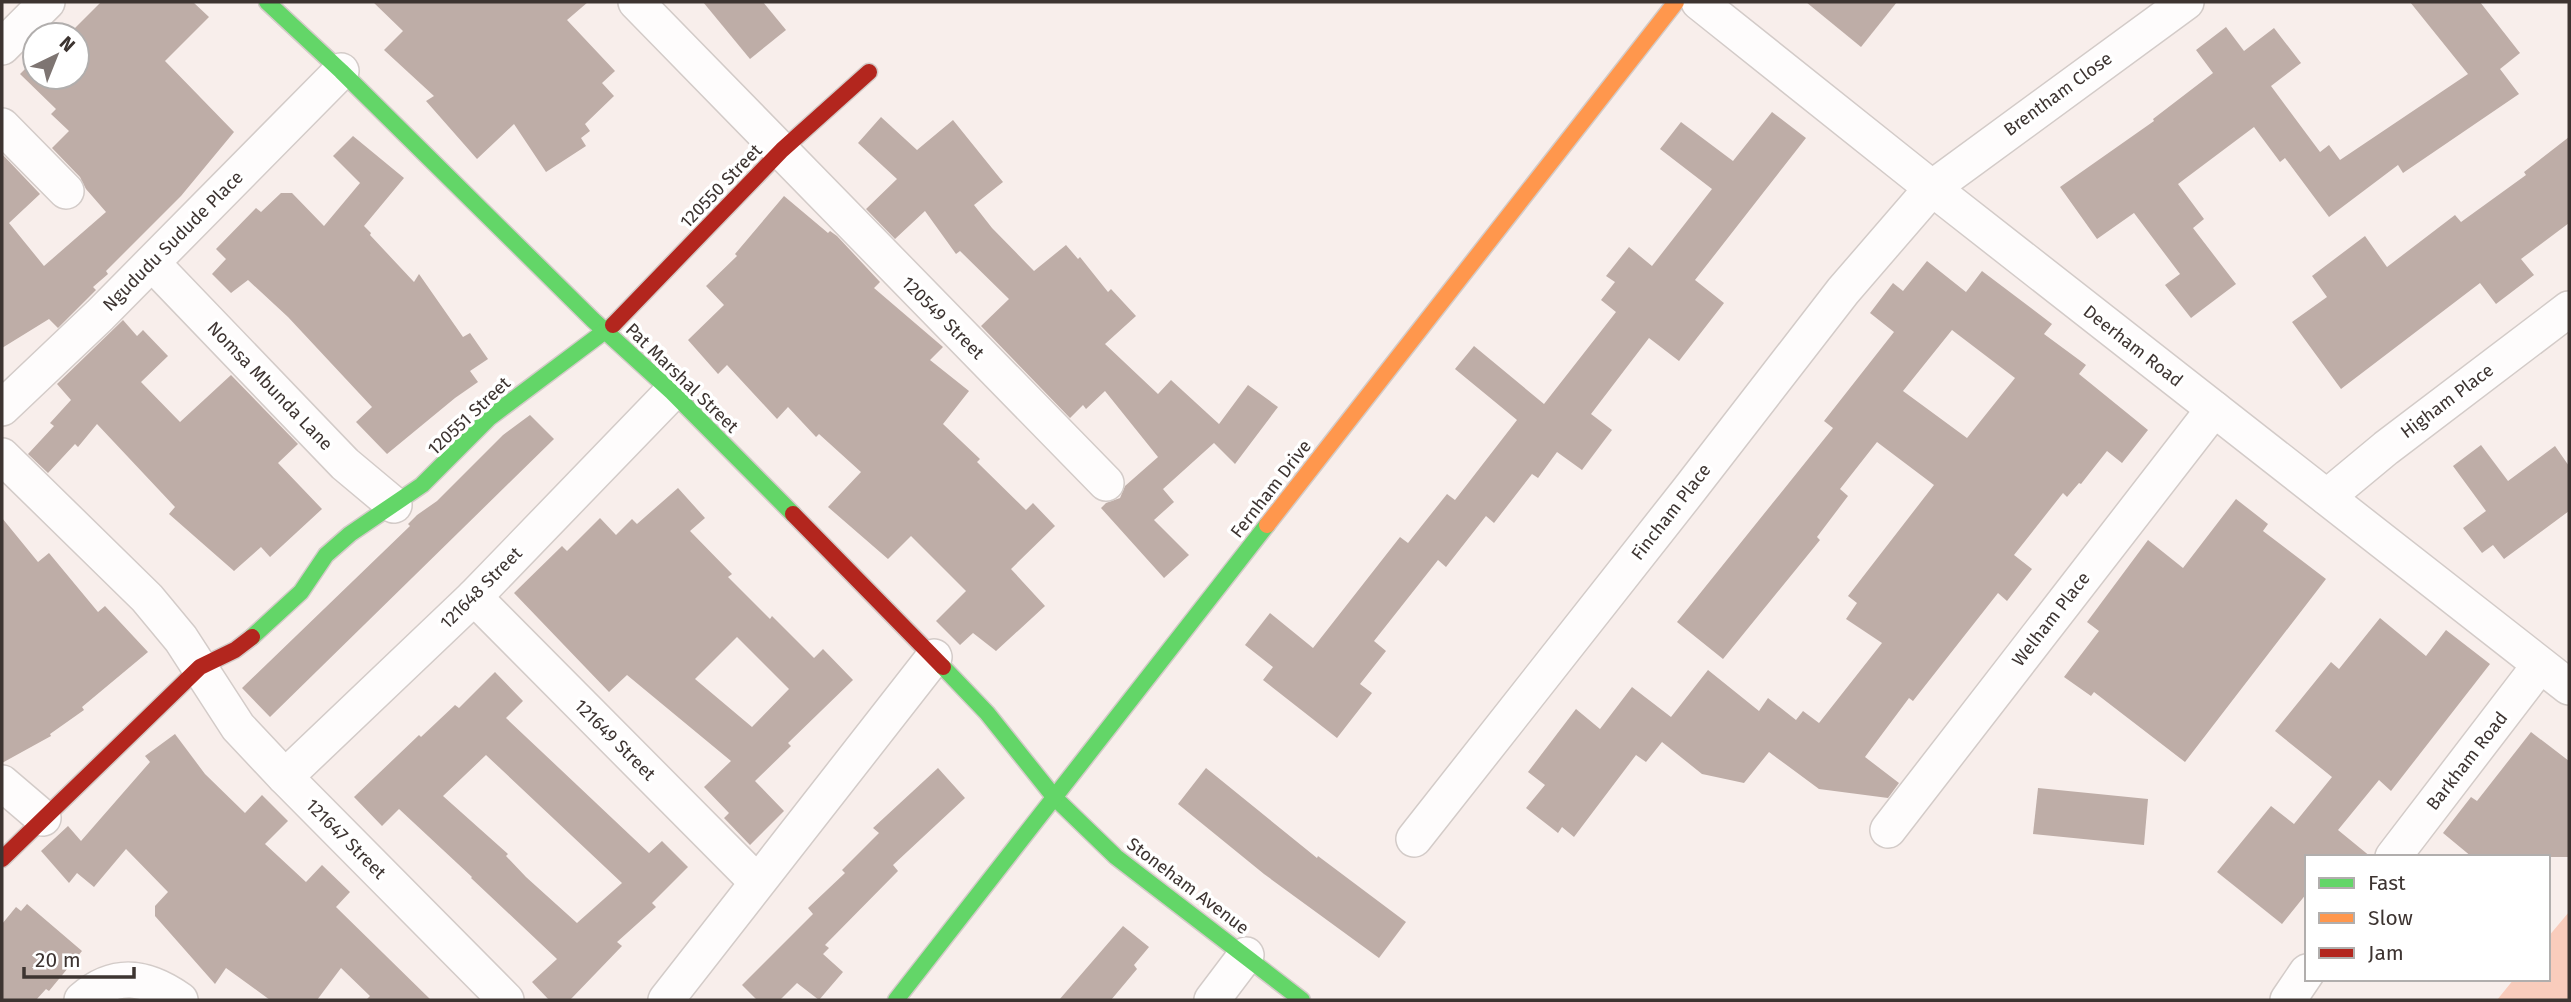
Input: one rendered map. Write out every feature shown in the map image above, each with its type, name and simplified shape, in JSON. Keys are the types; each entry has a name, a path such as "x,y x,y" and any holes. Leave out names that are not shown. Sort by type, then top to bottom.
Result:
{"street":[{"path":"2,47 47,2"},
{"name":"Pat Marshal Street","path":"267,2 341,71 606,332 672,392 988,713 1055,798"},
{"name":"120549 Street","path":"636,2 1106,483"},
{"name":"Fernham Drive","path":"896,1000 1676,2"},
{"name":"Deerham Road","path":"1699,2 2569,687"},
{"name":"Brentham Close","path":"1932,188 2186,2"},
{"name":"Ngududu Sudude Place","path":"2,408 152,263 341,71"},
{"name":"120550 Street","path":"606,332 782,150 869,72"},
{"path":"2,126 66,191"},
{"name":"Fincham Place","path":"1413,839 1843,291 1932,188"},
{"name":"Nomsa Mbunda Lane","path":"152,263 345,464 394,505"},
{"name":"Higham Place","path":"2327,496 2569,309"},
{"name":"120551 Street","path":"2,859 200,667 235,650 263,629 301,592 326,555 350,534 422,485 489,418 606,332"},
{"name":"121648 Street","path":"285,777 474,597 672,392"},
{"name":"Welham Place","path":"1888,830 2214,409"},
{"name":"121647 Street","path":"2,456 147,598 181,639 238,727 506,1000"},
{"name":"121649 Street","path":"474,597 757,882"},
{"path":"666,1000 934,657"},
{"name":"Barkham Road","path":"2395,855 2540,665"},
{"path":"2,783 43,818"},
{"name":"Stoneham Avenue","path":"1055,798 1116,857 1302,1000"},
{"path":"1212,1000 1246,955"},
{"path":"2288,1000 2305,975"},
{"path":"82,1000 92,991 117,982 137,979 159,985 180,1000"}],"shaded area":[{"path":"2569,912 2569,1000 2497,1000 2512,981 2550,981 2550,935"}],"building":[{"path":"101,2 193,2 209,17 165,61 234,132 181,196 106,271 108,274 93,287 96,290 58,328 49,319 2,348 2,154 40,194 9,223 44,266 106,212 86,189 80,177 52,148 69,131 51,114 56,109 37,91 91,91 91,21 82,21"},
{"path":"373,2 588,2 567,20 615,71 602,83 614,96 585,124 590,131 581,138 586,146 546,172 514,124 477,159 426,101 434,96 384,50 403,31"},
{"path":"703,2 763,2 786,30 750,59"},
{"path":"1806,2 1897,2 1861,47"},
{"path":"2410,2 2480,2 2520,53 2500,69 2519,94 2403,173 2398,165 2329,217 2285,158 2280,162 2254,127 2178,184 2204,219 2193,228 2236,284 2191,318 2165,285 2180,274 2134,213 2097,239 2060,187 2154,121 2153,119 2213,73 2196,50 2226,27 2244,51 2274,28 2301,63 2271,86 2320,152 2329,145 2340,160 2468,74"},
{"path":"1772,112 1806,138 1695,280 1724,303 1679,361 1649,338 1591,414 1612,430 1582,470 1557,452 1538,478 1532,474 1494,523 1486,516 1446,567 1438,560 1374,641 1386,651 1360,684 1372,693 1337,738 1263,680 1273,667 1245,645 1270,613 1313,648 1400,537 1408,543 1447,494 1455,500 1517,420 1455,369 1474,346 1544,404 1616,312 1601,300 1615,282 1606,276 1629,247 1652,266 1712,189 1660,149 1681,122 1733,161"},
{"path":"881,117 917,150 953,120 1003,182 974,205 992,228 1034,271 1066,245 1078,259 1080,257 1108,292 1111,289 1136,316 1105,344 1158,394 1171,380 1219,424 1248,385 1278,407 1235,464 1214,443 1163,489 1174,502 1154,520 1189,555 1164,578 1101,508 1120,498 1125,486 1158,457 1105,391 1086,409 1083,405 1070,418 981,326 1009,299 960,251 956,254 925,211 895,239 866,209 897,179 858,143"},
{"path":"353,136 404,178 364,226 414,282 419,274 463,337 470,333 488,359 470,371 478,382 387,454 356,422 372,407 288,317 248,280 231,293 212,274 226,259 216,249 256,208 261,212 281,193 292,193 324,226 360,183 333,156"},
{"path":"2569,137 2569,223 2521,259 2534,275 2496,304 2480,283 2341,389 2292,322 2327,297 2312,276 2365,236 2387,267 2455,215 2461,222 2526,175 2524,172"},
{"path":"784,196 828,233 830,231 837,236 880,282 874,288 943,347 930,360 969,391 943,424 980,459 977,462 1026,510 1033,503 1055,526 1011,569 1045,606 996,651 973,633 960,645 936,621 966,591 911,536 888,559 828,507 861,472 819,434 816,437 788,407 777,419 727,365 718,374 688,340 724,305 706,286 737,256 735,254"},
{"path":"1927,261 1966,292 1982,271 2052,324 2044,334 2086,365 2079,374 2148,430 2122,463 2107,451 2081,484 2067,497 2063,493 2014,555 2032,569 2007,601 1998,593 1913,701 1909,698 1865,757 1899,783 1888,798 1819,789 1769,752 1744,783 1702,774 1662,742 1646,762 1636,755 1574,837 1562,827 1558,833 1526,808 1545,785 1528,772 1576,709 1600,729 1632,687 1671,717 1708,670 1759,711 1768,698 1796,720 1803,711 1819,723 1882,643 1846,619 1857,603 1848,596 1934,485 1877,442 1840,489 1848,496 1817,537 1820,540 1723,659 1677,622 1833,428 1824,421 1894,332 1870,313 1893,283 1903,291","holes":["1952,330 2015,378 1967,438 1903,391"]},
{"path":"123,320 137,336 143,330 168,356 141,382 180,422 231,375 298,444 278,463 322,509 270,557 261,547 234,571 169,514 175,507 97,424 78,447 75,444 48,473 28,454 54,426 50,423 71,400 57,384"},
{"path":"530,415 554,439 270,717 242,688 410,526 408,524 417,515 437,501 503,435"},
{"path":"2481,445 2508,481 2555,446 2569,466 2569,511 2504,559 2493,545 2482,553 2463,528 2486,511 2453,466"},
{"path":"678,488 705,518 690,531 732,574 728,577 814,658 823,649 853,680 788,743 791,746 755,781 784,811 750,845 724,818 729,813 704,787 731,761 627,675 609,692 514,593 562,546 567,551 600,518 616,535 632,519 637,524","holes":["737,637 789,689 752,727 695,679"]},
{"path":"2236,499 2268,524 2263,531 2326,579 2185,762 2094,692 2091,696 2064,677 2099,631 2087,622 2148,540 2183,568"},
{"path":"2,518 38,562 49,553 98,612 105,606 148,652 82,707 84,710 50,734 51,736 2,763"},
{"path":"2380,618 2426,656 2446,630 2490,664 2391,791 2379,780 2338,830 2369,855 2305,855 2305,895 2282,924 2217,872 2271,806 2294,824 2332,777 2275,731 2331,662 2339,669"},
{"path":"495,672 523,701 506,718 649,853 662,841 688,867 652,903 656,907 617,942 622,946 570,1000 549,1000 532,982 557,959 472,877 399,809 382,826 354,797 419,735 421,737 455,705 459,708","holes":["486,755 622,883 577,923 526,877 506,856 508,854 443,796"]},
{"path":"2531,732 2569,761 2569,857 2470,855 2443,833 2471,797 2477,801"},
{"path":"175,734 205,774 245,813 262,795 288,821 265,844 306,882 322,865 350,892 336,907 431,1000 366,1000 370,996 341,968 317,1000 270,1000 226,968 215,984 155,916 155,906 168,892 126,849 94,887 77,873 69,883 41,851 68,826 81,841 150,762 145,756"},
{"path":"938,768 965,798 893,865 898,871 825,945 829,948 823,954 843,972 819,1000 797,983 780,1000 757,1000 742,985 813,914 808,908 845,873 842,870 879,833 873,828"},
{"path":"1206,768 1317,858 1318,856 1406,922 1379,958 1264,874 1178,804"},
{"path":"2038,788 2148,799 2144,845 2033,834"},
{"path":"27,904 82,951 49,991 46,989 36,1000 2,1000 2,924 16,907 21,911"},
{"path":"1123,926 1149,947 1134,965 1137,969 1111,1000 1059,1000"}],"traffic: fast":[{"path":"267,2 341,71 593,320 672,392 793,514"},
{"path":"252,637 301,592 326,555 350,534 422,485 489,418 613,325"},
{"path":"896,1000 1267,525"},
{"path":"943,667 987,713 1055,798 1116,857 1302,1000"}],"traffic: slow":[{"path":"1267,525 1676,2"}],"traffic: jam":[{"path":"613,325 782,150 869,72"},
{"path":"793,514 943,667"},
{"path":"2,859 200,667 235,650 252,637"}]}
